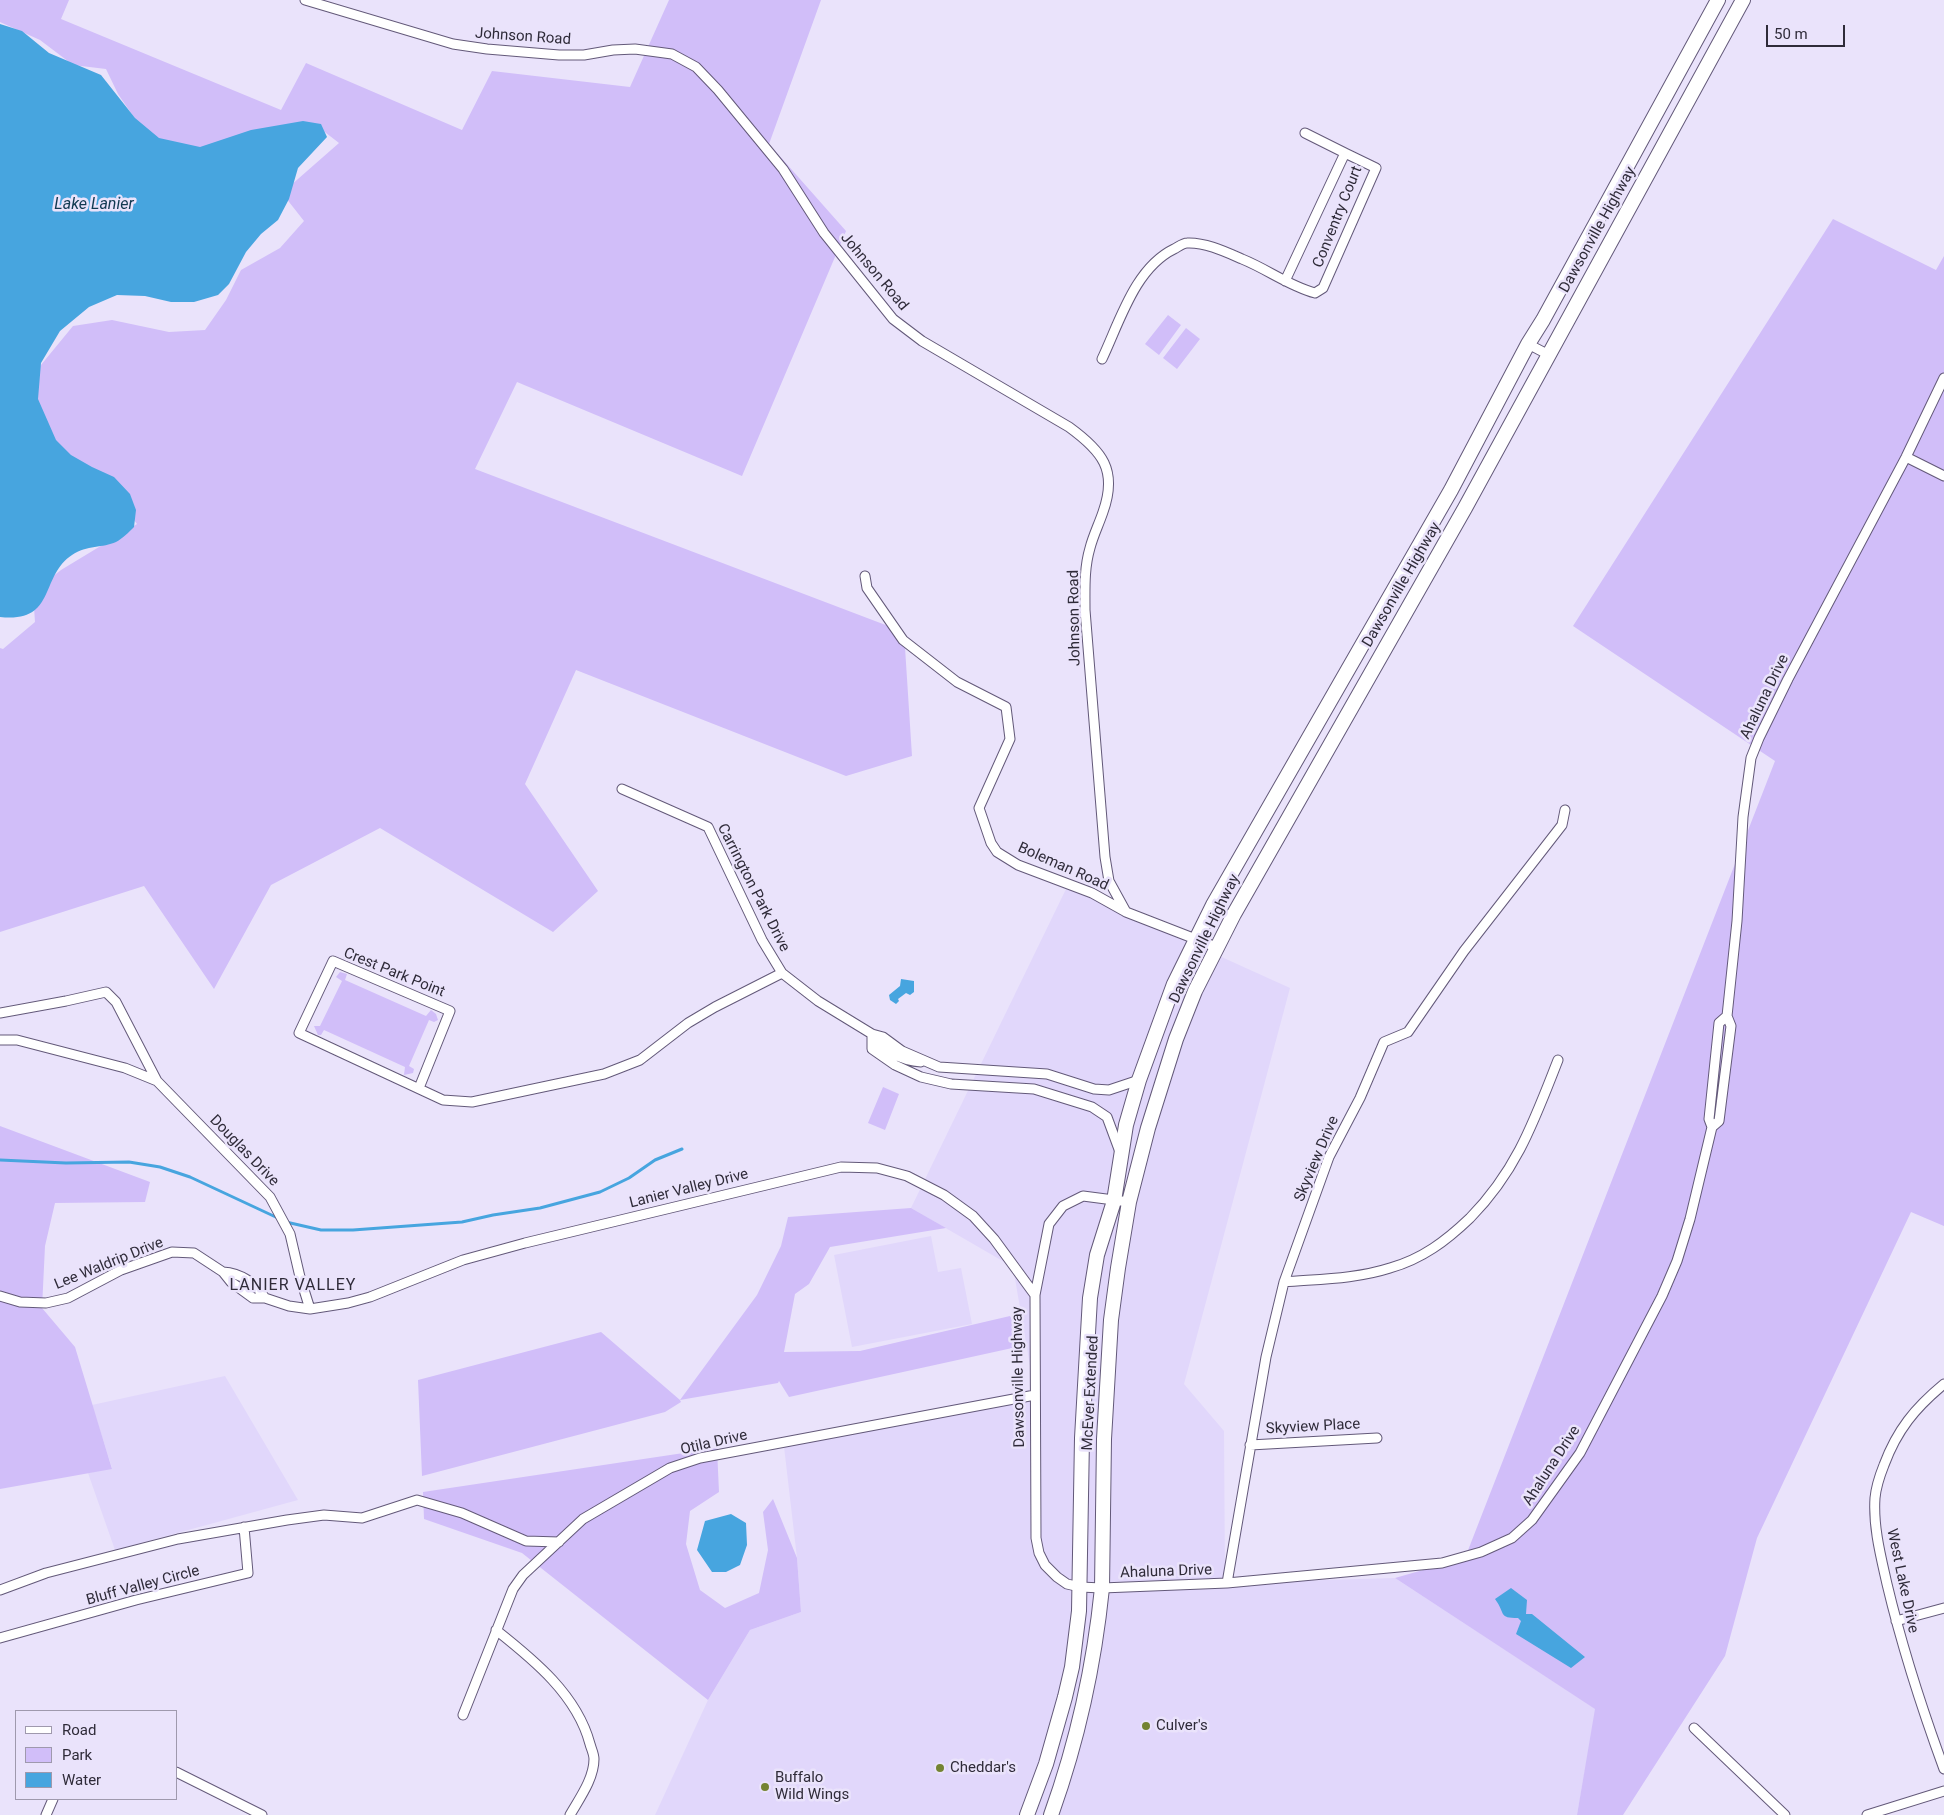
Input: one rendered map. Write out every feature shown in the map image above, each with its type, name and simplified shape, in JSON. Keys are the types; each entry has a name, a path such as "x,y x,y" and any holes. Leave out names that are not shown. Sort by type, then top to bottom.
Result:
{"main road":[{"name":"Dawsonville Highway","path":"1027,1815 1040,1781 1066,1697 1079,1611 1082,1438 1090,1298 1097,1255 1114,1201 1126,1125 1139,1080 1174,984 1195,940 1301,749 1450,490 1528,344 1543,320 1718,0"},
{"name":"Dawsonville Highway","path":"1129,1202 1148,1128 1176,1039 1216,948 1321,758 1466,508 1743,0"},
{"name":"McEver Extended","path":"1102,1588 1104,1438 1111,1320 1129,1202"},
{"path":"1051,1815 1082,1718 1102,1588"}],"street":[{"name":"Johnson Road","path":"305,0 453,44 487,49 584,55 613,50 648,50 672,54 696,67 784,168 824,233 893,319 937,350 1069,427 1085,438 1099,453 1106,466 1110,485 1090,549 1085,578 1086,610 1109,881 1126,912"},
{"path":"1305,133 1345,153"},
{"name":"Conventry Court","path":"1102,359 1140,278 1152,264 1165,254 1186,243 1204,246 1243,259 1302,290 1315,293 1323,288 1376,168 1345,153 1285,281"},
{"path":"1528,344 1549,355"},
{"name":"Ahaluna Drive","path":"1080,1587 1102,1588 1227,1583 1442,1563 1481,1552 1512,1538 1532,1520 1580,1453 1662,1296 1690,1219 1712,1127 1709,1119 1719,1023 1726,1016 1737,921 1743,817 1751,758 1788,679 1906,457 1944,378"},
{"path":"1906,457 1944,476"},
{"name":"Boleman Road","path":"865,576 867,588 903,640 957,682 1006,707 1010,739 979,808 991,843 997,852 1018,865 1092,893 1126,912 1216,948"},
{"name":"Carrington Park Drive","path":"622,789 708,827 762,940 782,973 818,1001 872,1034 883,1037 899,1058 921,1077 951,1084 1034,1090 1092,1107 1107,1117 1122,1154"},
{"name":"Skyview Drive","path":"1227,1583 1266,1357 1284,1282 1329,1157 1360,1098 1384,1042 1408,1032 1464,951 1562,825 1565,810"},
{"name":"Crest Park Point","path":"419,1088 450,1011 333,962 299,1033 443,1100 472,1102 604,1074 640,1060 688,1023 715,1006 782,973"},
{"name":"Douglas Drive","path":"0,1013 106,992 116,1002 157,1081 270,1197 290,1234 300,1277 310,1308"},
{"name":"Carrington Park Drive","path":"872,1034 872,1049 899,1058 945,1068 1047,1074 1094,1090 1109,1090 1139,1080"},
{"name":"Douglas Drive","path":"0,1040 18,1040 44,1046 125,1068 157,1081"},
{"path":"1284,1282 1342,1278 1389,1269 1425,1254 1454,1233 1494,1192 1508,1173 1531,1129 1558,1060"},
{"path":"944,1082 945,1068"},
{"path":"1065,1099 1070,1082"},
{"name":"Lanier Valley Drive","path":"310,1308 348,1303 370,1297 463,1260 525,1243 841,1167 877,1168 907,1176 944,1195 973,1216 994,1239 1034,1295"},
{"name":"Dawsonville Highway","path":"1080,1587 1067,1584 1045,1565 1039,1553 1036,1538 1034,1295 1045,1236 1049,1224 1055,1215 1073,1200 1083,1196 1114,1201"},
{"path":"1114,1201 1129,1202"},
{"name":"Lee Waldrip Drive","path":"0,1296 20,1302 46,1303 68,1298 121,1270 172,1252 194,1253 223,1272 230,1282 253,1298 265,1298 289,1306 310,1308"},
{"name":"West Lake Drive","path":"1944,1384 1912,1413 1900,1431 1890,1448 1875,1498 1879,1548 1896,1622 1944,1770"},
{"name":"Otila Drive","path":"463,1715 513,1589 523,1575 583,1519 670,1468 700,1458 1035,1395"},
{"name":"Skyview Place","path":"1250,1444 1377,1438"},
{"path":"0,1590 46,1573 178,1539 324,1515 362,1518 417,1500 462,1513 526,1541 559,1542"},
{"name":"Bluff Valley Circle","path":"0,1638 136,1600 248,1573 244,1527"},
{"path":"1896,1622 1944,1608"},
{"path":"496,1630 524,1651 563,1692 578,1712 588,1736 594,1759 590,1778 570,1815"},
{"path":"1694,1728 1785,1815"},
{"path":"178,1773 262,1815"},
{"path":"1867,1815 1944,1791"},
{"path":"46,1815 53,1800"}],"shaded area":[{"path":"1067,887 1290,988 1184,1384 1224,1431 1225,1583 1395,1578 1596,1709 1577,1815 655,1815 708,1700 750,1630 801,1612 797,1558 783,1438 1034,1389 1013,1267 911,1208"},
{"path":"931,1236 938,1272 961,1268 972,1324 852,1347 834,1255"},
{"path":"225,1376 298,1500 115,1550 88,1473 112,1468 92,1405"}],"green space":[{"path":"0,0 69,0 61,19 281,110 306,63 462,130 492,71 630,87 669,0 821,0 769,144 846,231 742,476 517,382 475,469 904,632 912,756 846,776 576,670 525,784 598,891 553,932 380,828 271,885 214,989 144,886 0,932 0,648 3,649 35,622 33,592 61,570 137,524 120,502 66,467 38,417 36,371 73,326 112,320 169,332 205,330 226,300 241,270 280,248 304,221 282,193 339,143 317,126 208,152 166,147 142,129 118,94 106,69 73,65 40,40 0,22"},
{"path":"1833,219 1936,270 1944,256 1944,1226 1911,1212 1757,1538 1725,1656 1623,1815 1577,1815 1595,1709 1395,1578 1465,1558 1775,761 1573,626"},
{"path":"1168,315 1181,325 1159,355 1145,344"},
{"path":"1186,328 1200,339 1177,369 1163,358"},
{"path":"340,972 347,974 345,980 426,1016 431,1010 436,1014 438,1020 434,1022 429,1020 409,1066 414,1069 413,1073 404,1075 405,1067 324,1030 321,1035 318,1035 314,1026 320,1026 342,981 336,977"},
{"path":"883,1087 899,1094 885,1130 868,1123"},
{"path":"0,1126 150,1182 145,1202 55,1203 45,1246 42,1308 75,1347 112,1469 0,1489"},
{"path":"911,1208 946,1228 830,1247 809,1284 795,1294 784,1352 860,1351 1010,1316 1026,1345 789,1397 779,1381 778,1383 680,1400 757,1295 781,1246 788,1217"},
{"path":"601,1332 681,1402 665,1412 422,1476 418,1380"},
{"path":"717,1448 719,1492 690,1511 686,1544 700,1590 725,1608 759,1593 768,1550 763,1512 773,1499 797,1558 801,1612 750,1630 708,1700 522,1553 424,1519 423,1492"}],"water":[{"name":"Lake Lanier","path":"0,24 22,31 49,53 101,75 135,118 159,138 200,147 251,130 303,121 321,124 327,137 298,168 289,199 278,220 261,234 246,252 229,284 218,295 194,302 171,302 145,296 117,295 89,307 60,331 41,363 38,399 56,440 71,455 114,477 130,494 136,510 134,527 116,542 89,548 72,555 62,564 39,606 31,613 18,617 0,617"},
{"path":"901,979 914,981 914,992 910,995 906,993 898,999 899,1001 896,1004 890,1000 889,995 900,986"},
{"path":"731,1514 746,1523 747,1545 740,1565 726,1572 712,1572 697,1550 705,1521"},
{"path":"1511,1588 1527,1600 1526,1614 1532,1614 1585,1657 1571,1668 1516,1634 1521,1621 1518,1618 1505,1616 1495,1599"}],"waterway":[{"path":"286,1222 321,1230 353,1230 462,1222 540,1208 600,1192 629,1178 655,1160 682,1149"},
{"path":"0,1160 66,1163 129,1162 160,1167 190,1177 280,1219"}],"place":[{"name":"Culver's","path":"1146,1726"},
{"name":"Cheddar's","path":"940,1768"},
{"name":"Buffalo Wild Wings","path":"765,1787"}],"district":[{"name":"LANIER VALLEY","path":"293,1286"}]}
